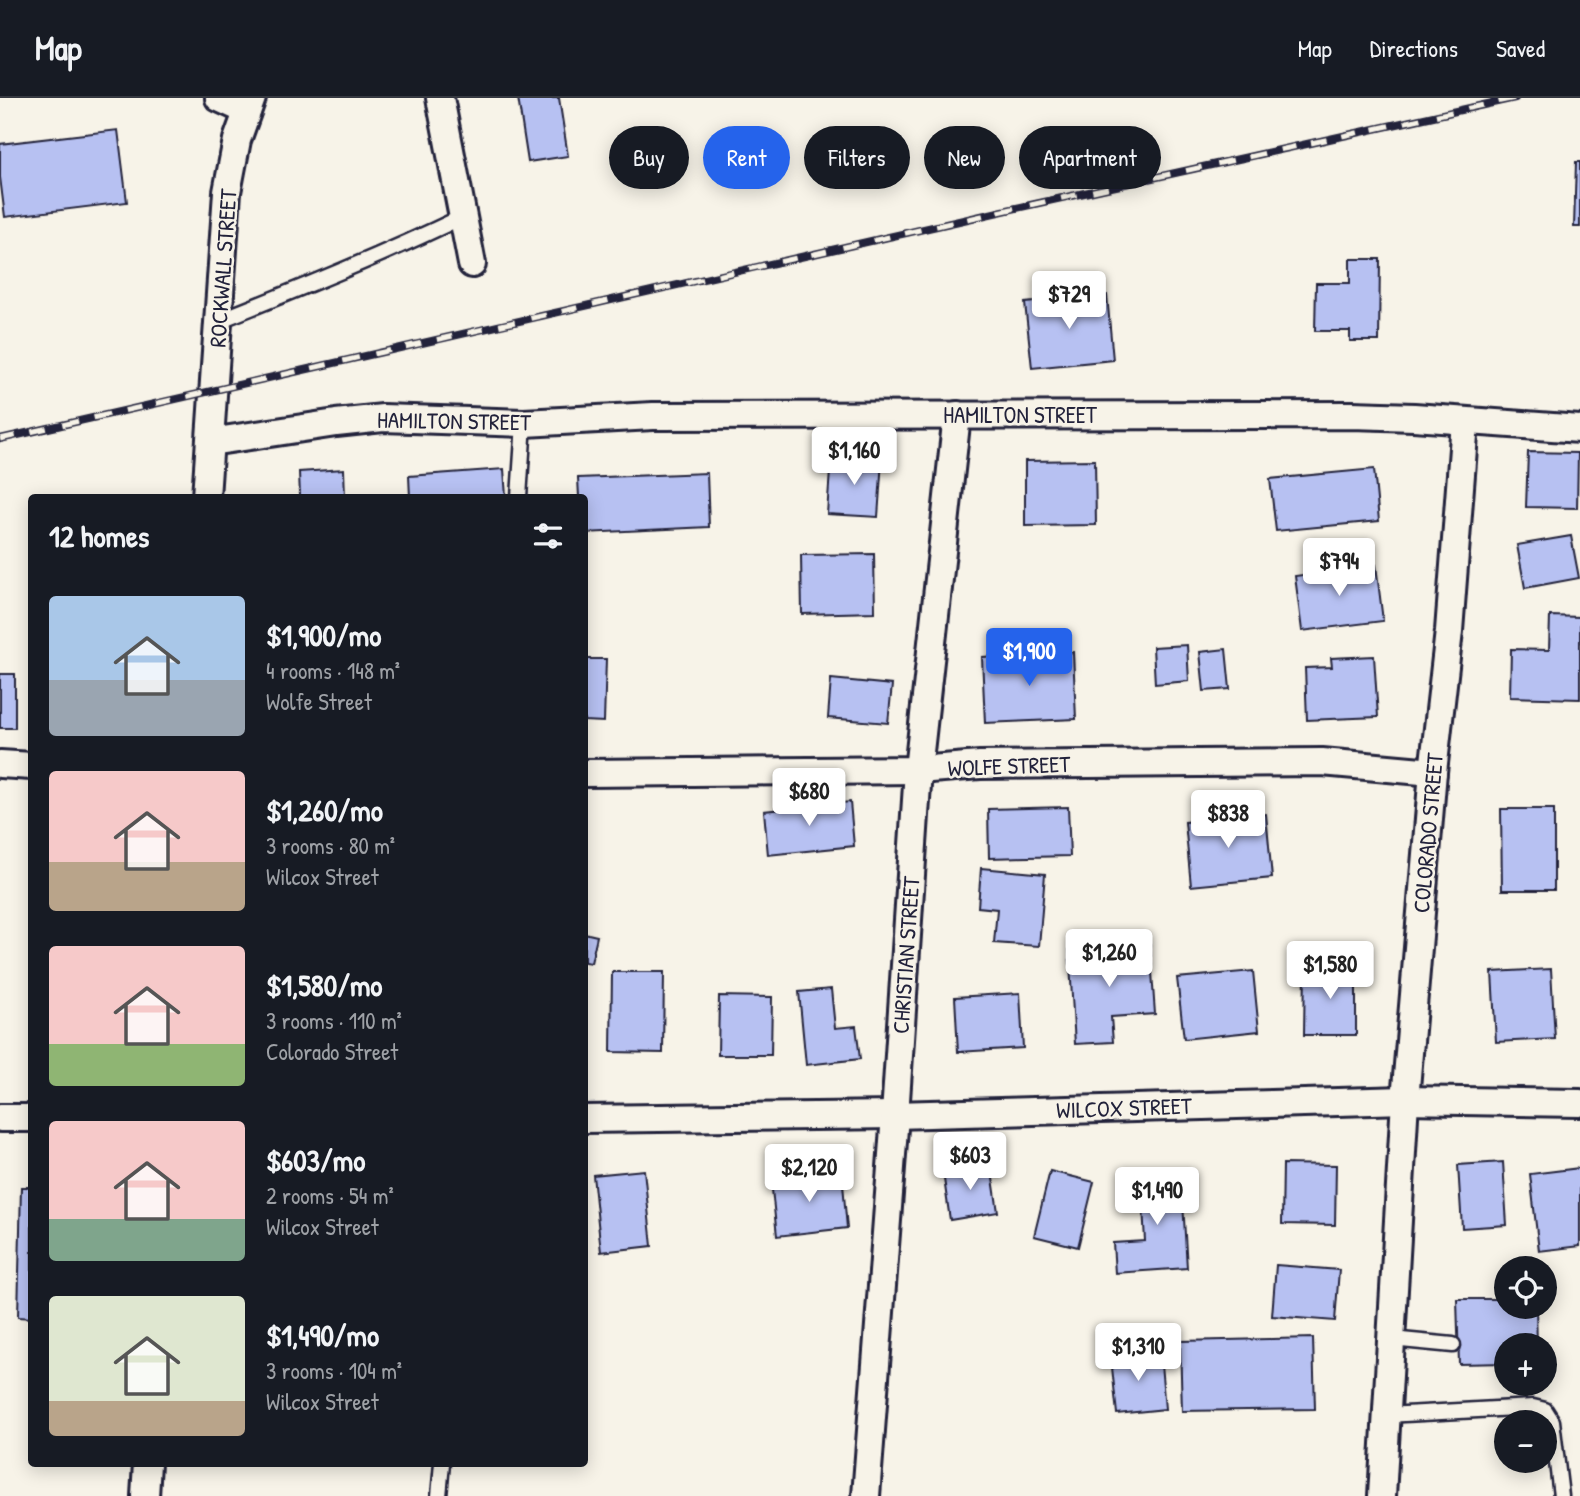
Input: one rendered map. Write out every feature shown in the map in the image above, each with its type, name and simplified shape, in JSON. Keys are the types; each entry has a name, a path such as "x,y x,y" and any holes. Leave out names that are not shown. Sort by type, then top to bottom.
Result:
{"street":[{"path":"219,98 250,104"},
{"path":"440,98 472,264"},
{"name":"ROCKWALL STREET","path":"206,494 227,192 237,140 250,104"},
{"name":"CHRISTIAN STREET","path":"866,1496 918,770 957,415"},
{"name":"HAMILTON STREET","path":"210,442 383,418 524,423 653,416 1352,415 1580,429"},
{"name":"COLORADO STREET","path":"1382,1496 1405,1100 1433,772 1449,631 1465,422"},
{"name":"WOLFE STREET","path":"588,773 918,770 980,765 1322,762 1433,772"},
{"path":"0,764 28,766"},
{"name":"WILCOX STREET","path":"588,1119 895,1115 1405,1100 1580,1103"},
{"path":"0,1118 28,1118"},
{"path":"145,1496 147,1467"}],"lane":[{"path":"218,321 336,275 464,216"},
{"path":"519,494 524,423"},
{"path":"1391,1339 1453,1345"},
{"path":"1386,1415 1533,1407 1545,1410 1552,1421 1561,1496"},
{"path":"439,1496 442,1467"}],"building":[{"path":"518,98 559,98 568,156 528,162"},
{"path":"118,130 127,202 5,217 0,177 0,144"},
{"path":"1576,162 1580,162 1580,227 1574,227"},
{"path":"1350,259 1380,259 1379,341 1350,341 1350,331 1315,331 1316,283 1350,283"},
{"path":"1107,295 1113,360 1032,368 1025,303"},
{"path":"1528,452 1578,453 1577,508 1526,507"},
{"path":"831,456 882,460 878,517 827,514"},
{"path":"1095,460 1096,525 1025,526 1025,461"},
{"path":"344,469 345,494 300,494 299,472"},
{"path":"504,469 506,494 410,494 409,476"},
{"path":"1374,469 1379,521 1276,531 1270,479"},
{"path":"707,473 709,527 588,533 588,494 579,494 578,478"},
{"path":"1571,536 1579,578 1525,588 1517,545"},
{"path":"874,554 875,612 802,614 801,555"},
{"path":"1376,565 1383,621 1302,631 1295,576"},
{"path":"1550,616 1580,617 1580,699 1510,697 1511,649 1549,650"},
{"path":"1187,645 1189,681 1155,684 1153,647"},
{"path":"1226,649 1230,689 1204,691 1200,652"},
{"path":"1073,652 1076,719 985,723 982,657"},
{"path":"1374,656 1378,717 1307,720 1305,668 1332,667 1331,658"},
{"path":"588,659 606,659 604,722 588,721"},
{"path":"0,674 15,674 15,728 0,728"},
{"path":"831,679 892,685 888,723 828,718"},
{"path":"850,802 854,846 768,855 764,811"},
{"path":"1068,807 1070,856 989,858 988,809"},
{"path":"1501,809 1554,809 1554,890 1502,890"},
{"path":"1266,814 1272,878 1191,886 1185,822"},
{"path":"981,868 1045,874 1039,946 994,943 997,909 978,907"},
{"path":"588,934 597,936 591,963 588,963"},
{"path":"1150,944 1155,1014 1111,1017 1113,1042 1075,1044 1069,949"},
{"path":"1305,967 1356,968 1356,1035 1304,1035"},
{"path":"1551,969 1555,1039 1496,1042 1492,972"},
{"path":"1253,971 1259,1031 1184,1039 1177,978"},
{"path":"612,972 664,972 663,1053 611,1052"},
{"path":"831,989 835,1028 856,1026 860,1059 806,1065 799,992"},
{"path":"1020,993 1023,1048 958,1052 955,997"},
{"path":"719,996 772,997 771,1055 718,1055"},
{"path":"1503,1162 1507,1225 1462,1228 1458,1165"},
{"path":"1283,1164 1336,1165 1335,1225 1282,1224"},
{"path":"991,1165 998,1212 950,1220 943,1172"},
{"path":"1580,1168 1580,1246 1539,1251 1530,1174"},
{"path":"1181,1169 1187,1268 1115,1273 1113,1243 1145,1241 1141,1171"},
{"path":"644,1170 652,1246 601,1252 593,1175"},
{"path":"1050,1171 1094,1182 1078,1247 1034,1236"},
{"path":"842,1173 847,1228 777,1236 771,1180"},
{"path":"21,1187 28,1187 28,1318 18,1317"},
{"path":"1276,1265 1339,1270 1335,1321 1272,1316"},
{"path":"1457,1299 1494,1299 1494,1319 1536,1319 1537,1333 1494,1333 1494,1363 1459,1364"},
{"path":"1313,1338 1315,1409 1182,1411 1180,1341"},
{"path":"1160,1353 1165,1409 1117,1414 1111,1358"}],"railway":[{"path":"0,439 1003,211 1515,98"}]}
